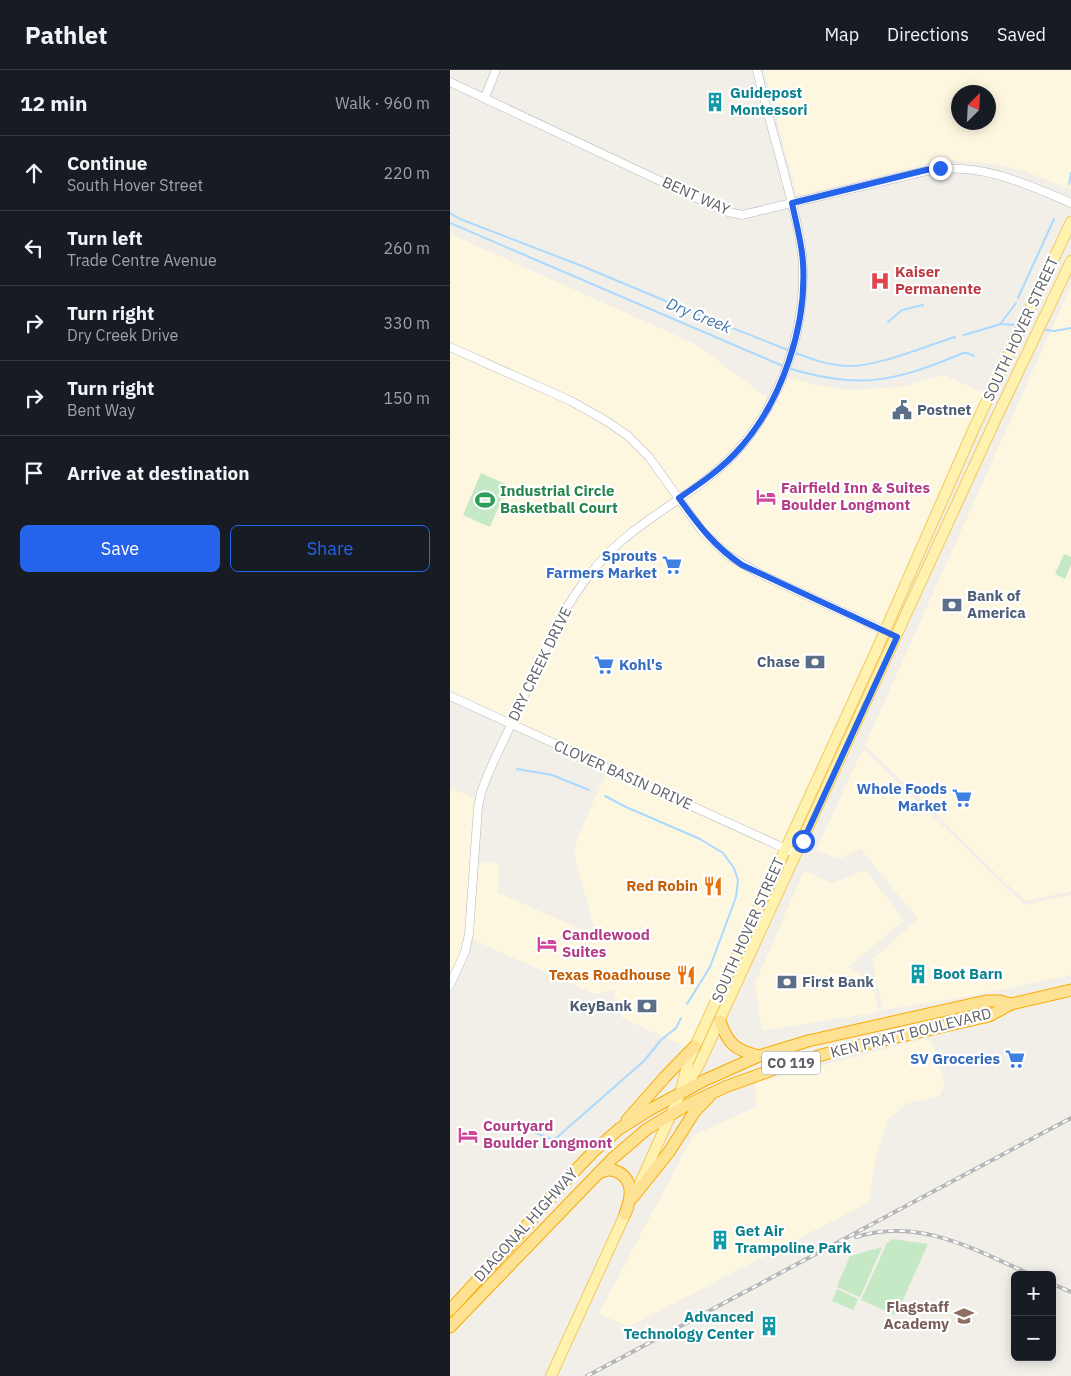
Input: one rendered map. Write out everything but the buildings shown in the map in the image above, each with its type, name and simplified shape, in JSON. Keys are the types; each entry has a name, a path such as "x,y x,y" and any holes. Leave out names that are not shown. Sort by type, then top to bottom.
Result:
{"highway":[{"name":"KEN PRATT BOULEVARD","path":"671,1114 703,1096 763,1072 807,1059 989,1016 1011,1004 1071,990"},
{"name":"KEN PRATT BOULEVARD","path":"680,1094 759,1056 808,1041 986,1000 1000,1000 1011,1004"},
{"path":"720,1021 726,1038 730,1043 740,1050 759,1056"},
{"path":"619,1129 665,1076 695,1046"},
{"path":"633,1197 669,1152 695,1111 707,1099 725,1087"},
{"name":"DIAGONAL HIGHWAY","path":"450,1310 593,1152 619,1129 680,1094"},
{"name":"DIAGONAL HIGHWAY","path":"450,1327 595,1175 634,1140 671,1114"},
{"path":"595,1175 609,1170 626,1177 630,1185 630,1195 625,1214"}],"main road":[{"name":"SOUTH HOVER STREET","path":"680,1094 688,1062 695,1046 885,631 1023,322 1071,222"},
{"name":"SOUTH HOVER STREET","path":"551,1376 680,1094 698,1067 720,1021 993,425 1071,261"},
{"path":"885,631 897,637"}],"street":[{"path":"485,98 496,70"},
{"name":"DRY CREEK DRIVE","path":"450,985 465,952 469,934 479,800 483,786 559,620 585,579 608,553 627,535 719,469 741,447 770,404 791,357 802,303 802,254 792,203 757,70"},
{"name":"BENT WAY","path":"450,82 724,211 742,216 926,170 954,168 977,170 1013,179 1071,203"},
{"path":"450,347 571,401 603,418 641,449 659,469 707,536 723,552 742,565 885,631"},
{"name":"CLOVER BASIN DRIVE","path":"450,696 797,854"}],"shaded area":[{"path":"764,70 1071,70 1071,189 1022,170 994,164 950,160 932,162 797,196"},
{"path":"450,234 695,344 771,401 783,376 817,385 847,390 902,387 943,375 990,395 786,848 450,696"},
{"path":"1071,286 1071,891 1025,901 865,745"},
{"path":"863,749 1024,905 1071,895 1071,975 965,997 883,1010 872,960 918,919 861,849 839,859 816,850"},
{"path":"608,769 785,849 693,1050 622,1018 613,989 595,994 469,938 450,985 450,788 479,800 474,862 498,865 498,893 597,936 574,850"},
{"path":"865,870 904,920 848,967 872,981 879,1012 762,1031 755,984 804,871 832,883"},
{"path":"923,1039 932,1042 945,1086 939,1096 908,1103 888,1119 876,1157 869,1202 628,1327 599,1313 693,1136 757,1106 755,1082"}],"green space":[{"name":"Industrial Circle Basketball Court","path":"481,473 508,485 490,527 463,515"},
{"path":"1064,554 1071,557 1071,565 1065,579 1055,574"},
{"path":"892,1239 928,1244 896,1315 861,1300 887,1243"},
{"path":"882,1247 860,1297 837,1287 850,1256"},
{"path":"837,1289 858,1299 853,1310 832,1301"}],"waterway":[{"path":"1069,184 1071,173"},
{"name":"Dry Creek","path":"450,213 460,219 582,266 788,350"},
{"path":"1018,298 1054,219"},
{"path":"450,223 783,366"},
{"path":"1001,323 1016,303"},
{"path":"888,322 902,310 923,305"},
{"name":"Dry Creek","path":"964,335 1001,324 1017,325"},
{"name":"Dry Creek","path":"1042,329 1054,331 1071,328"},
{"name":"Dry Creek","path":"793,352 814,360 843,366 862,365 875,363 955,337"},
{"path":"788,368 836,379 877,380 917,371 963,353 974,356"},
{"path":"517,769 552,775 589,790"},
{"path":"605,796 700,839 723,853 734,868 738,880 736,897 710,967 687,1004"},
{"path":"527,1129 555,1139 644,1061 661,1040 676,1028 681,1018"}],"railway":[{"path":"587,1376 1071,1118"},
{"path":"856,1237 880,1232 902,1231 925,1234 947,1239 1023,1271"},
{"path":"1056,1286 1071,1292"}],"place":[{"name":"Guidepost Montessori","path":"715,102"},
{"name":"Kaiser Permanente","path":"880,281"},
{"name":"Postnet","path":"902,410"},
{"name":"Fairfield Inn & Suites Boulder Longmont","path":"766,497"},
{"name":"Industrial Circle Basketball Court","path":"485,500"},
{"name":"Sprouts Farmers Market","path":"672,565"},
{"name":"Bank of America","path":"952,605"},
{"name":"Chase","path":"815,662"},
{"name":"Kohl's","path":"604,665"},
{"name":"Whole Foods Market","path":"962,798"},
{"name":"Red Robin","path":"713,886"},
{"name":"Candlewood Suites","path":"547,944"},
{"name":"Boot Barn","path":"918,974"},
{"name":"Texas Roadhouse","path":"686,975"},
{"name":"First Bank","path":"787,982"},
{"name":"KeyBank","path":"647,1006"},
{"name":"SV Groceries","path":"1015,1059"},
{"name":"Courtyard Boulder Longmont","path":"468,1135"},
{"name":"Get Air Trampoline Park","path":"720,1240"},
{"name":"Flagstaff Academy","path":"964,1316"},
{"name":"Advanced Technology Center","path":"769,1326"}],"route":[{"path":"803,841 897,637 742,565 723,552 707,536 679,498 719,469 741,447 770,404 791,357 802,303 803,287 802,254 792,203 940,168"}]}
